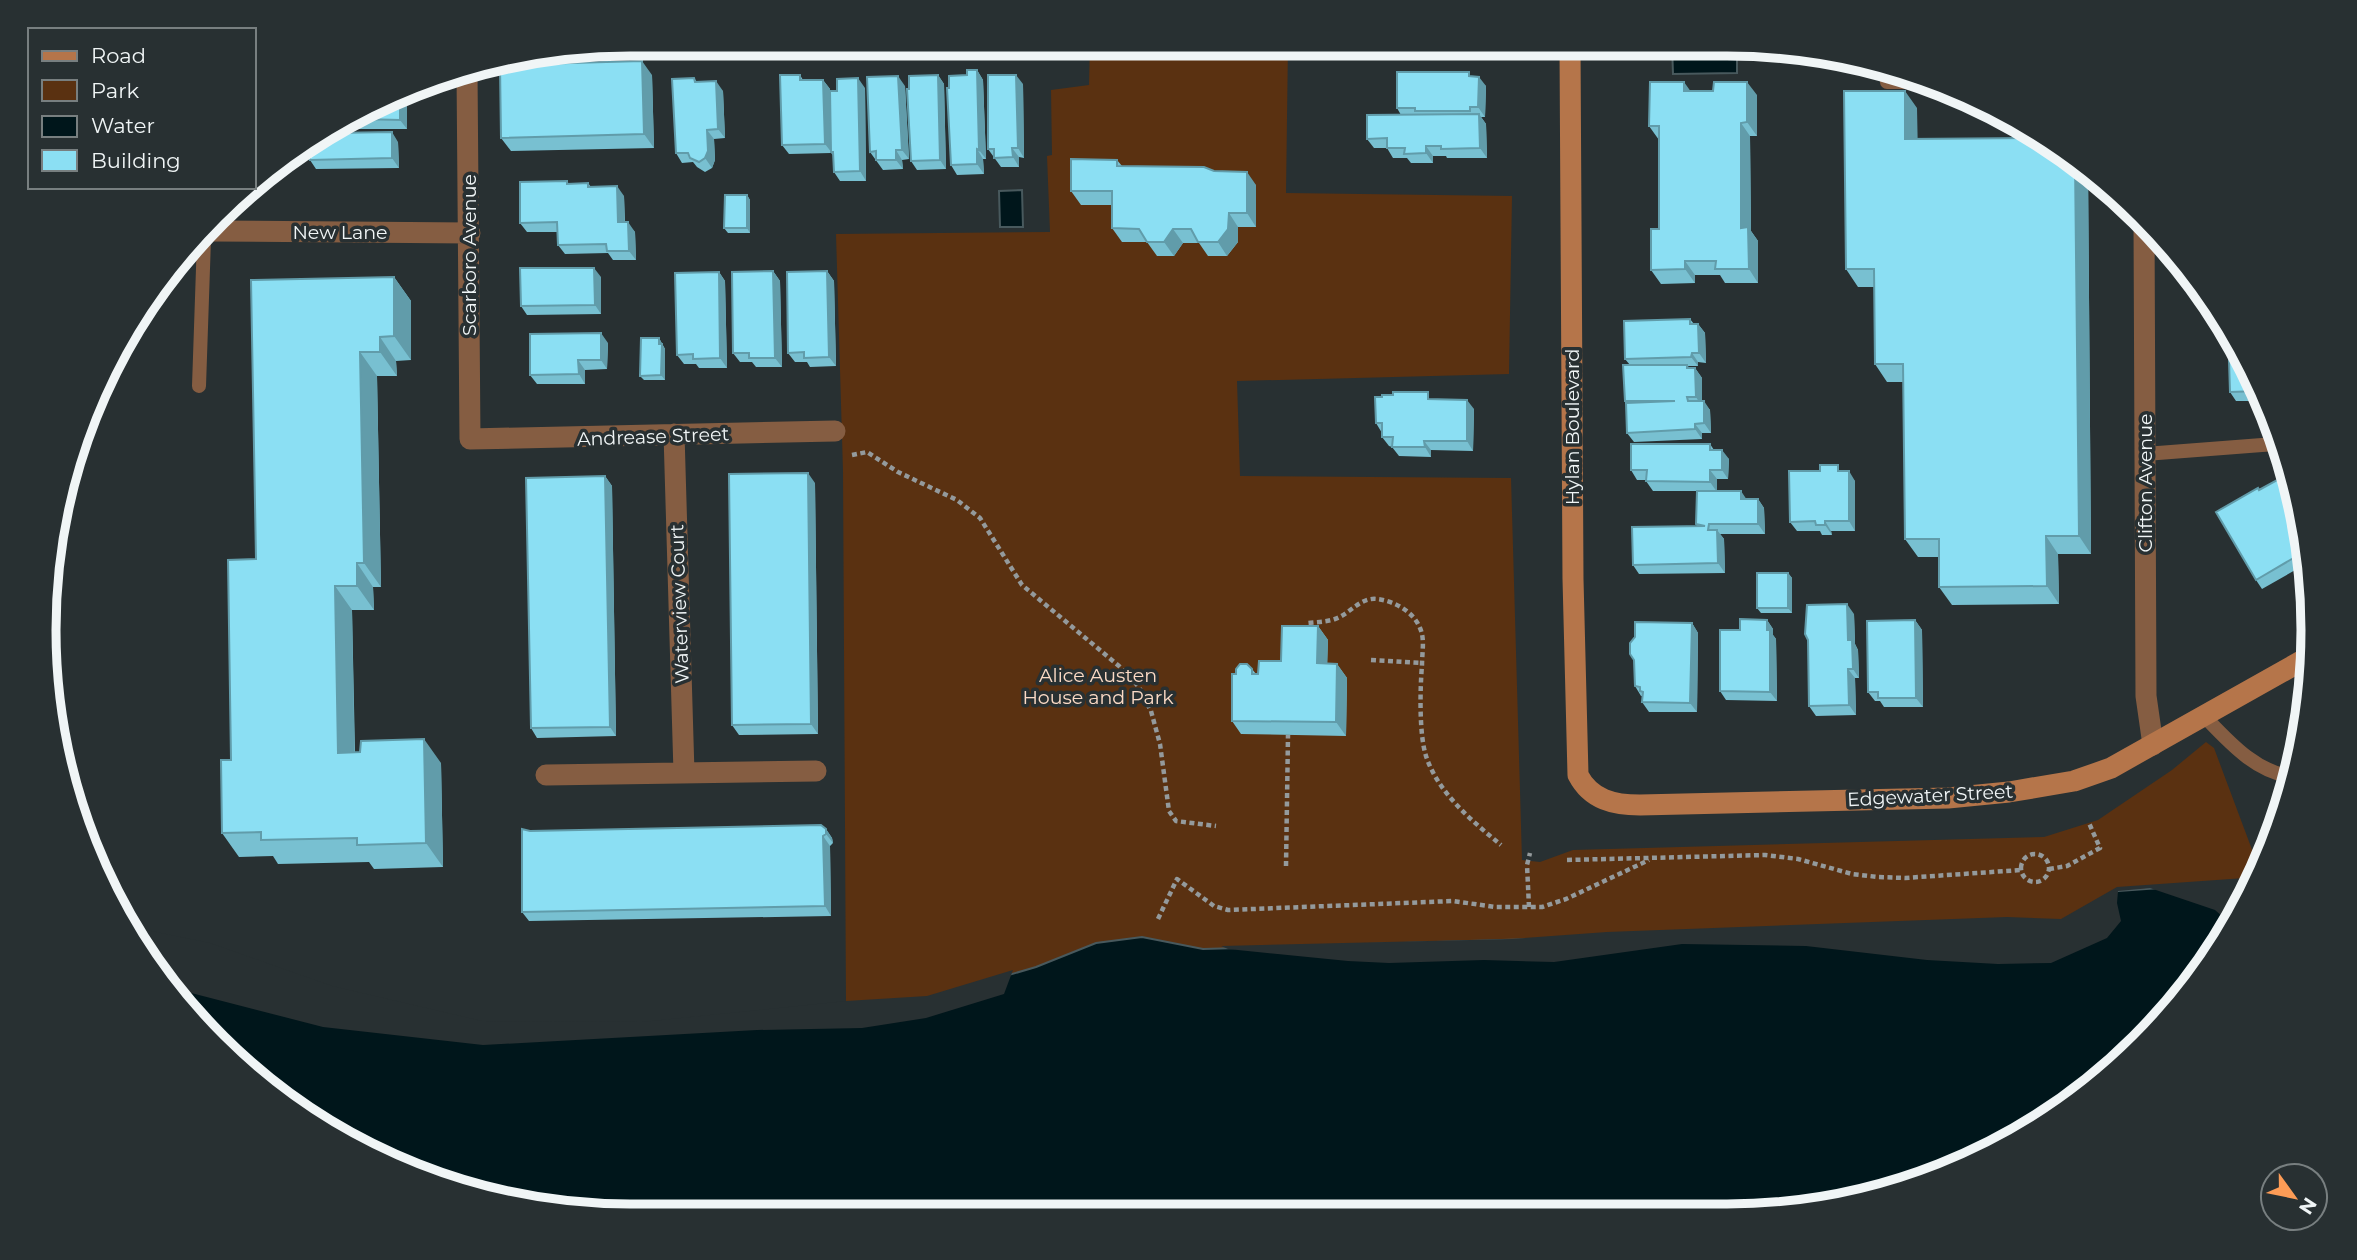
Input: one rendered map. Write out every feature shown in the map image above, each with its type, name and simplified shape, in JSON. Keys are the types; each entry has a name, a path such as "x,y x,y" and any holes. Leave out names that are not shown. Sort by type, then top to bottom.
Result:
{"street":[{"name":"Hylan Boulevard","path":"1570,56 1573,565 1578,775 1584,787 1600,799"},
{"name":"Scarboro Avenue","path":"467,80 470,439"},
{"name":"New Lane","path":"217,231 470,233"},
{"name":"Clifton Avenue","path":"2144,236 2146,696 2153,745"},
{"name":"Andrease Street","path":"470,439 835,431"},
{"name":"Waterview Court","path":"674,435 684,773"},
{"name":"Edgewater Street","path":"1600,799 1621,805 1640,805 1948,798 2074,781 2110,768 2300,662"},
{"path":"546,775 816,771"}],"lane":[{"path":"199,386 204,246"},
{"path":"2145,454 2271,444"},
{"path":"2204,716 2228,741 2259,766 2282,773"}],"path":[{"path":"846,457 867,452 898,472 957,500 980,518 1022,585 1119,666 1139,687 1154,722 1160,744 1169,811 1176,821 1216,826"},
{"path":"1308,640 1308,623 1334,619 1367,599 1400,606 1411,614 1423,636 1423,737 1426,754 1437,780 1463,812 1501,845"},
{"path":"1371,660 1422,663"},
{"path":"1286,866 1288,735"},
{"path":"2049,869 2067,866 2100,848 2089,823"},
{"path":"1529,908 1527,865 1530,853"},
{"path":"2033,854 2045,857 2049,869 2046,877 2037,882 2028,880 2021,870 2025,858 2033,854"},
{"path":"1567,860 1765,855 1798,859 1852,874 1891,877 2021,870"},
{"path":"1158,919 1177,879 1214,906 1228,910 1453,901 1495,907 1529,908 1566,899 1649,860"}],"green space":[{"name":"Alice Austen House and Park","path":"1090,56 1288,56 1286,193 1512,196 1509,374 1237,381 1240,476 1511,478 1522,860 1540,862 1573,850 2044,837 2098,820 2172,770 2206,742 2214,748 2254,856 2243,883 2062,923 1203,949 1142,937 1096,943 1036,967 927,999 846,1005 843,471 836,234 1050,232 1047,156 1052,155 1051,90 1089,85"}],"water":[{"path":"1672,56 1737,56 1737,73 1673,74"},
{"path":"1022,190 1023,227 1000,227 999,191"},
{"path":"2243,882 2204,949 2182,979 2159,1008 2105,1062 2046,1107 2014,1127 1981,1145 1912,1174 1839,1193 1802,1199 1727,1204 630,1204 592,1203 518,1193 445,1174 410,1160 376,1145 311,1107 252,1062 224,1036 175,979 142,932 210,947 331,989 482,1025 642,1026 927,999 1036,967 1096,943 1142,937 1203,949 2062,923 2118,891"}],"pier":[{"path":"2245,878 2224,918 2215,910 2150,888 2118,891 2117,903 2121,921 2107,938 2051,963 1998,964 1927,960 1806,946 1682,944 1554,962 1484,960 1389,963 1228,949 1221,946 1512,939 1607,932 2007,917 2061,919 2117,887"},
{"path":"140,929 210,943 332,986 482,1021 642,1022 846,1001 927,996 1013,970 1004,994 926,1018 862,1028 757,1030 483,1045 323,1027 185,991"}],"building":[{"path":"642,61 644,134 501,138 500,71 537,64"},
{"path":"967,70 977,70 977,164 951,165 947,88 949,76 967,75"},
{"path":"1397,72 1469,72 1469,76 1479,77 1478,107 1470,107 1470,111 1415,111 1415,108 1397,108"},
{"path":"780,75 800,75 800,80 823,80 825,144 782,145"},
{"path":"938,75 940,160 911,161 907,89 909,76"},
{"path":"988,75 1016,75 1018,148 1012,148 1013,157 994,158 994,149 988,149"},
{"path":"898,76 902,150 896,150 896,160 876,160 876,151 870,152 867,77"},
{"path":"694,78 695,82 716,81 718,129 707,130 708,151 705,158 699,162 690,158 688,153 676,153 672,79"},
{"path":"858,78 860,171 834,172 830,91 837,91 837,79"},
{"path":"1650,82 1684,82 1684,91 1713,91 1714,82 1747,82 1747,122 1741,123 1741,228 1748,227 1749,269 1715,269 1716,261 1685,261 1685,269 1651,270 1651,229 1659,229 1659,126 1649,126"},
{"path":"1844,91 1905,91 1905,139 2022,138 2075,174 2079,536 2046,536 2047,586 1939,587 1939,539 1905,539 1903,364 1875,364 1874,269 1846,269"},
{"path":"400,104 400,120 368,119"},
{"path":"1479,114 1480,148 1441,149 1441,146 1426,146 1426,153 1404,154 1405,148 1387,148 1387,138 1367,139 1367,115"},
{"path":"392,132 392,158 310,160 310,154 343,133"},
{"path":"1071,159 1117,160 1117,166 1204,167 1214,171 1247,172 1247,213 1229,213 1228,229 1218,242 1198,242 1191,229 1173,229 1164,242 1147,242 1139,229 1112,228 1112,191 1071,191"},
{"path":"567,181 567,184 588,183 588,187 617,186 618,222 628,222 629,251 607,251 606,244 558,245 557,222 520,223 520,182"},
{"path":"725,195 747,195 747,228 724,228"},
{"path":"520,268 594,268 595,305 521,306"},
{"path":"773,271 775,358 749,358 749,353 733,353 732,272"},
{"path":"827,271 829,357 804,358 804,352 788,353 787,272"},
{"path":"719,272 720,358 693,359 693,354 677,355 675,273"},
{"path":"394,277 394,336 380,337 380,352 360,352 364,563 357,563 357,586 335,586 338,753 360,752 361,741 424,739 426,843 357,845 357,838 261,840 261,832 222,833 221,760 231,760 228,560 256,559 251,280"},
{"path":"1690,319 1690,324 1698,324 1699,353 1692,353 1691,357 1625,359 1624,321"},
{"path":"601,333 601,360 578,360 579,374 530,375 530,334"},
{"path":"641,338 659,338 659,344 662,344 661,375 640,376"},
{"path":"2229,352 2249,391 2230,392"},
{"path":"1623,365 1687,365 1687,368 1695,368 1696,397 1687,397 1688,401 1704,401 1704,423 1695,424 1695,429 1627,433 1626,403 1675,401 1625,401"},
{"path":"1393,392 1428,392 1428,399 1467,400 1467,441 1424,441 1425,447 1392,447 1393,437 1382,437 1382,423 1376,423 1375,397 1393,395"},
{"path":"1631,444 1710,444 1710,450 1722,450 1722,470 1710,470 1710,482 1646,481 1647,470 1631,470"},
{"path":"1820,465 1838,465 1838,471 1849,471 1849,521 1825,521 1825,525 1816,525 1815,521 1790,522 1789,471 1820,471"},
{"path":"808,473 811,724 732,725 729,474"},
{"path":"605,476 610,727 531,728 526,478"},
{"path":"2280,478 2296,556 2256,580 2216,512 2258,488 2259,490"},
{"path":"1697,491 1741,491 1741,499 1758,499 1758,524 1709,524 1708,530 1717,530 1718,563 1633,565 1632,527 1705,526 1696,524"},
{"path":"1757,573 1788,573 1788,608 1757,608"},
{"path":"1847,604 1848,640 1852,640 1853,669 1848,669 1849,705 1809,706 1808,640 1805,634 1807,605"},
{"path":"1740,619 1767,620 1767,630 1770,630 1770,692 1720,691 1720,630 1740,630"},
{"path":"1915,620 1916,698 1878,698 1878,692 1868,692 1867,621"},
{"path":"1635,622 1692,623 1690,703 1642,702 1643,692 1640,687 1635,686 1634,660 1630,654 1630,643 1635,637"},
{"path":"1282,626 1318,626 1317,663 1337,664 1336,722 1232,721 1232,674 1236,674 1240,664 1247,664 1252,669 1252,674 1258,674 1259,661 1281,661"},
{"path":"821,825 826,829 823,836 825,906 522,912 522,829 530,831"}]}
